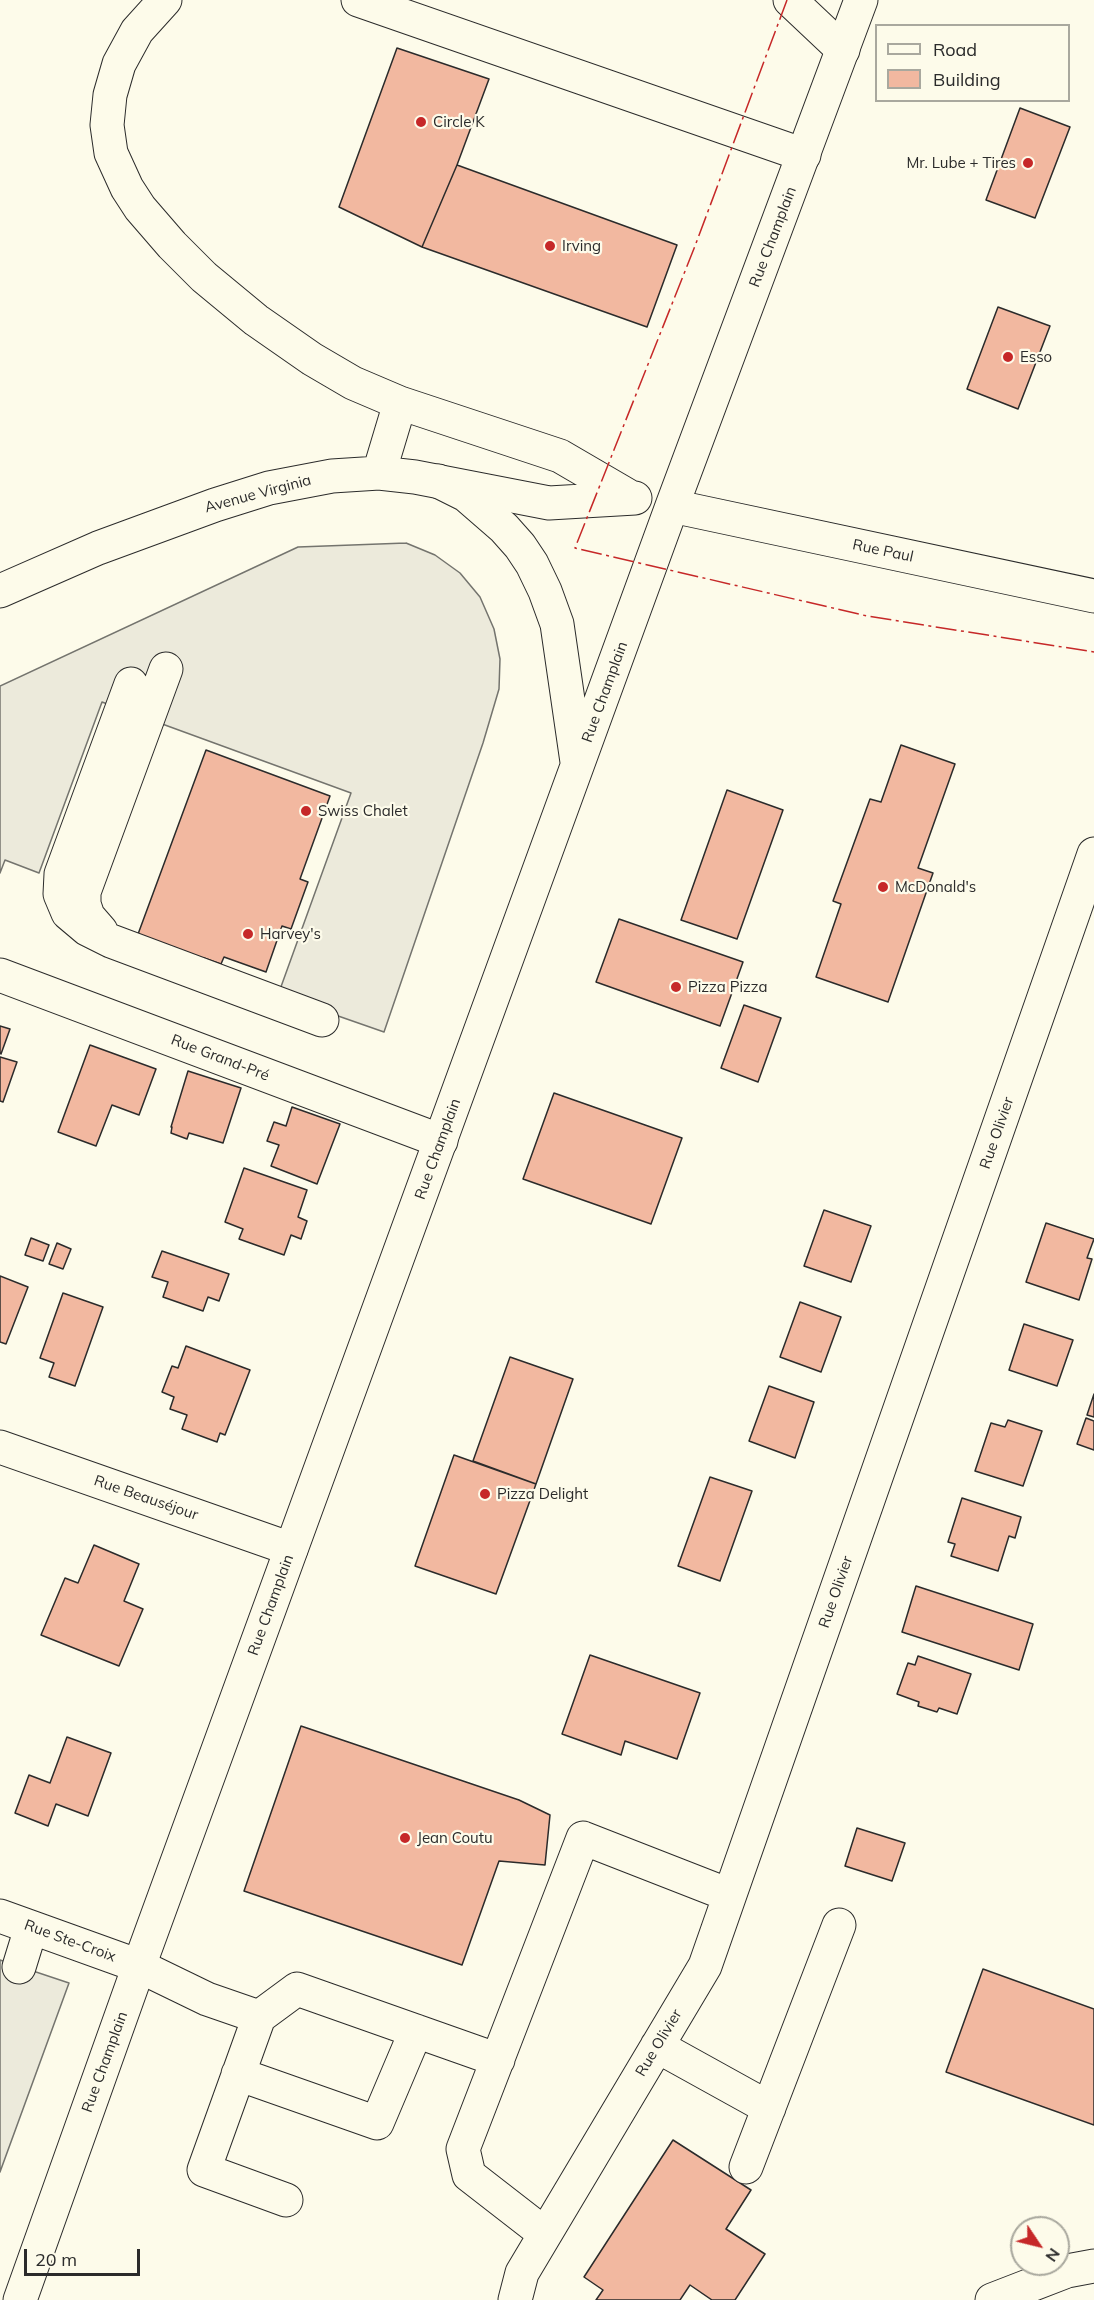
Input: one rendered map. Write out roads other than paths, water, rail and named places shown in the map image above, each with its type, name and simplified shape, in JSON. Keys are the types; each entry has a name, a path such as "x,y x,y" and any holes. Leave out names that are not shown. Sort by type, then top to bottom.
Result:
{"street":[{"path":"165,0 137,31 119,64 110,94 107,125 111,153 127,188 140,208 172,245 204,277 256,320 312,359 353,383 400,403 560,456 632,498"},
{"path":"358,0 804,155"},
{"path":"790,0 843,50"},
{"name":"Rue Champlain","path":"20,2300 139,1966 672,506 861,0"},
{"path":"379,473 400,403"},
{"name":"Avenue Virginia","path":"0,591 98,548 215,504 269,488 332,476 379,473 438,481 549,503 632,498 672,506"},
{"path":"438,481 466,495 504,528 520,546 546,591 557,624 578,766"},
{"name":"Rue Paul","path":"672,506 1094,596"},
{"path":"111,941 88,916 84,904 84,892 166,669"},
{"path":"131,684 61,874 60,894 68,913 87,929 111,941 322,1020"},
{"name":"Rue Olivier","path":"515,2300 522,2273 705,1966 1094,854"},
{"name":"Rue Grand-Pré","path":"0,975 441,1141"},
{"name":"Rue Beauséjour","path":"0,1447 291,1549"},
{"path":"545,2234 469,2175 463,2149 583,1838 729,1895"},
{"name":"Rue Ste-Croix","path":"0,1916 139,1966 207,2000 259,2017"},
{"path":"746,2168 839,1925"},
{"path":"19,1966 32,1928"},
{"path":"285,2200 204,2170 259,2017 297,1989 498,2060"},
{"path":"238,2074 377,2123 416,2031"},
{"path":"657,2046 769,2108"},
{"path":"992,2300 1067,2271 1094,2266"}],"place":[{"name":"Circle K","path":"421,122"},
{"name":"Mr. Lube + Tires","path":"1028,163"},
{"name":"Irving","path":"550,246"},
{"name":"Esso","path":"1008,357"},
{"name":"Swiss Chalet","path":"306,811"},
{"name":"McDonald's","path":"883,887"},
{"name":"Harvey's","path":"248,934"},
{"name":"Pizza Pizza","path":"676,987"},
{"name":"Pizza Delight","path":"485,1494"},
{"name":"Jean Coutu","path":"405,1838"}]}
